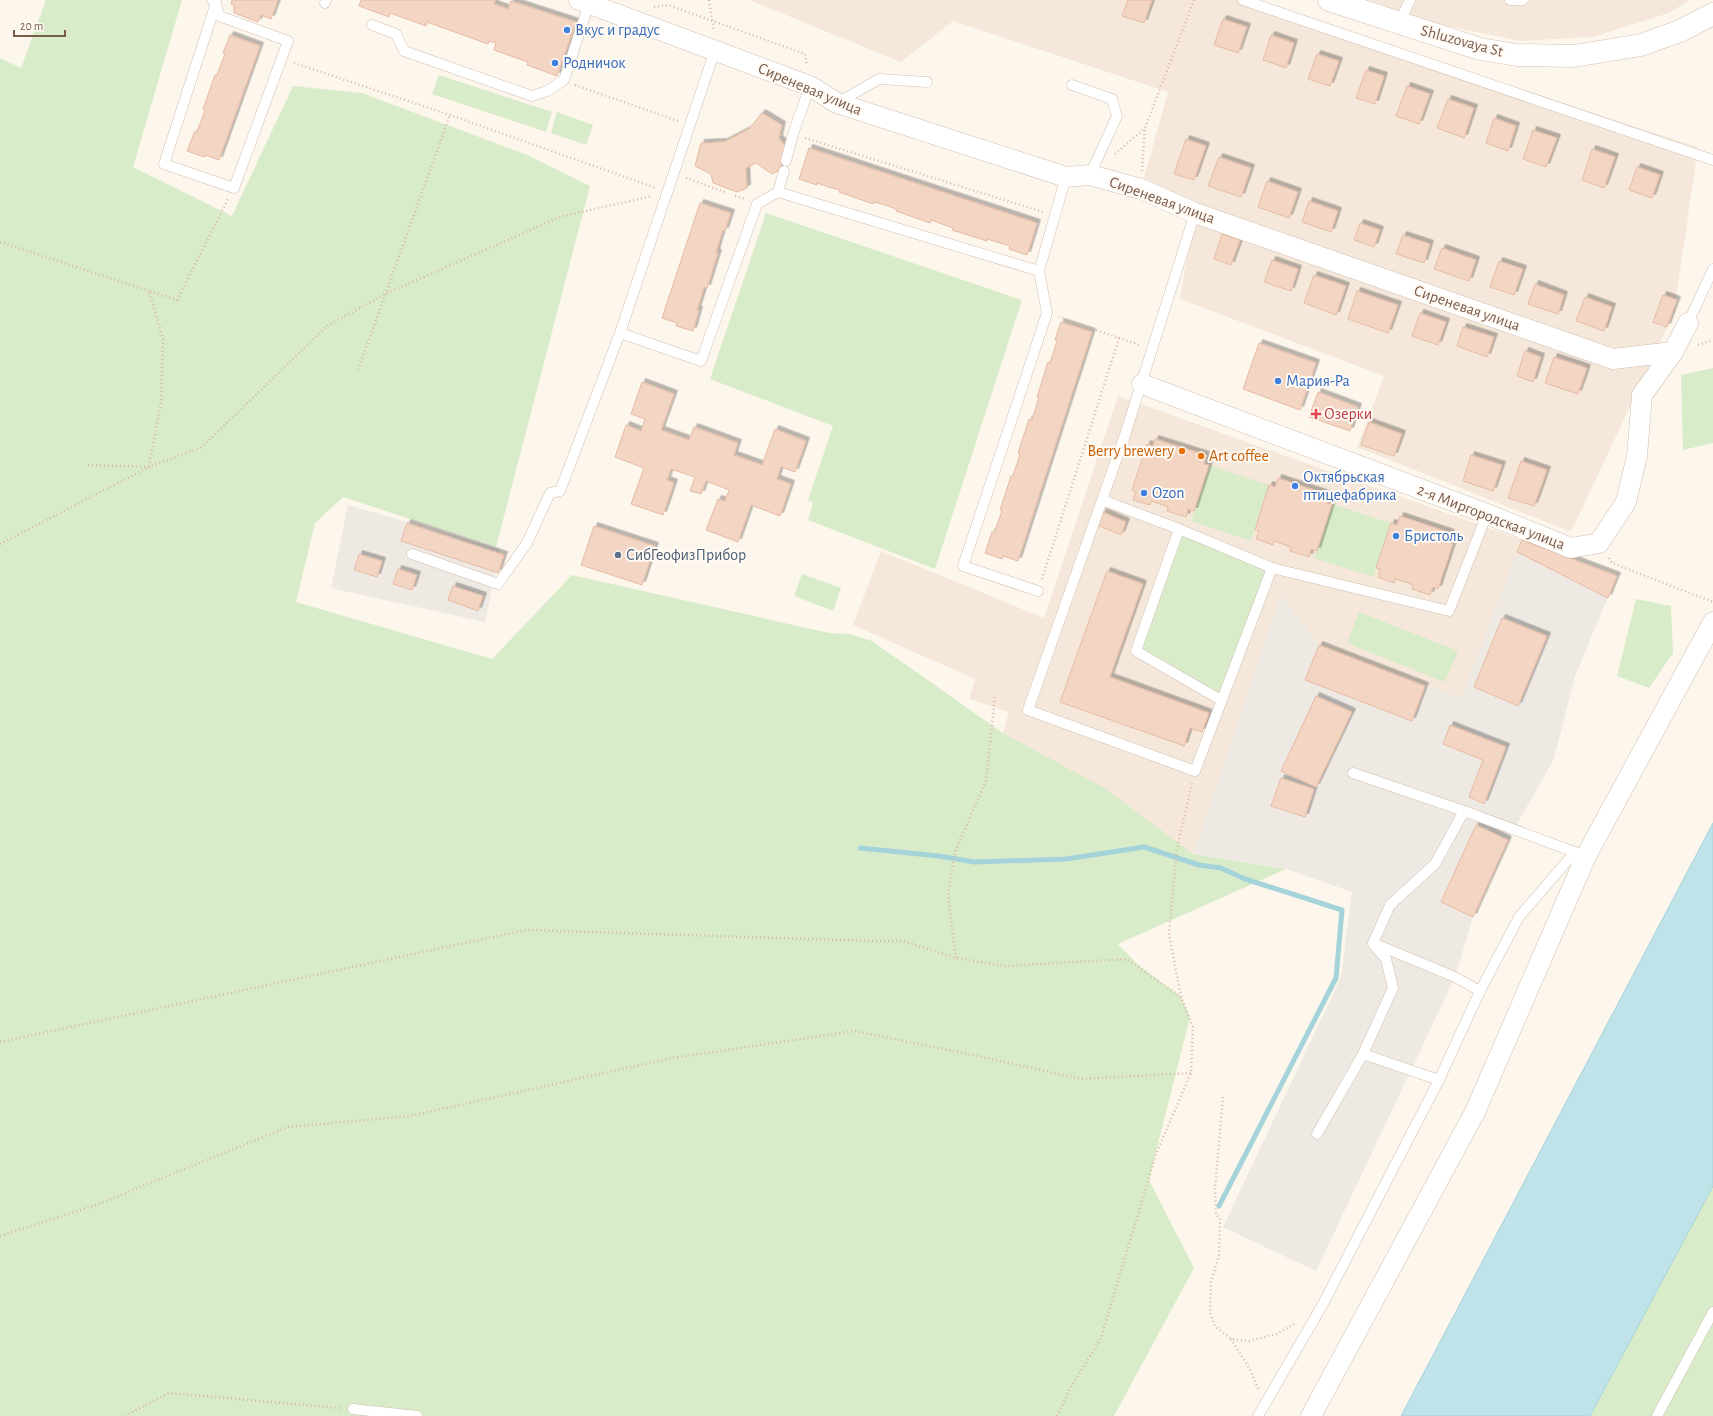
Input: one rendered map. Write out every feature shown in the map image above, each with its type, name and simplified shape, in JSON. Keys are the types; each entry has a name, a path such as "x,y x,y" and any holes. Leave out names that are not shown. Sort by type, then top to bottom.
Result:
{"main road":[{"name":"Shluzovaya St","path":"1329,0 1480,49 1517,55 1574,56 1641,45 1680,31 1713,14"}],"street":[{"name":"Сиреневая улица","path":"584,2 810,86 837,103 1066,178 1090,175 1141,189 1195,213 1613,359 1673,352"},
{"path":"1599,543 1626,502 1637,456 1642,395 1673,352 1688,323"},
{"name":"2-я Миргородская улица","path":"1142,384 1487,514 1571,548 1599,543"},
{"path":"1311,1416 1475,1112 1580,854 1713,622"}],"lane":[{"path":"1243,0 1713,160"},
{"path":"1399,23 1410,0"},
{"path":"1510,0 1523,0"},
{"path":"214,1 219,16 288,41 234,188 164,164 214,1"},
{"path":"372,25 396,34 404,51 532,96 547,91 564,80 584,2"},
{"path":"412,554 498,584 527,543 550,493 560,491 620,333 715,50"},
{"path":"837,103 879,79 926,82"},
{"path":"1072,85 1112,99 1117,116 1090,175"},
{"path":"620,333 701,361 757,204 778,192 794,134 810,86"},
{"path":"1038,591 963,566 1047,313 1039,271 1066,178"},
{"path":"778,192 1039,271"},
{"path":"1195,213 1142,384 1028,710 1194,770 1272,568"},
{"path":"1688,323 1713,269"},
{"path":"1102,500 1179,529 1272,568 1449,611 1487,514"},
{"path":"1179,529 1136,651 1221,700"},
{"path":"1258,1416 1323,1304 1439,1080 1480,991 1519,917 1580,854 1464,811 1353,773"},
{"path":"1373,943 1390,905 1435,864 1464,811"},
{"path":"1373,943 1455,977 1480,991"},
{"path":"1317,1134 1363,1054 1393,988 1386,958 1373,943"},
{"path":"1363,1054 1439,1080"},
{"path":"1657,1416 1713,1312"},
{"path":"353,1409 416,1416"}],"path":[{"path":"668,5 670,0"},
{"path":"709,0 713,21 715,50"},
{"path":"1141,189 1145,128 1194,0"},
{"path":"653,8 668,5 805,54 810,86"},
{"path":"282,59 450,114 667,192"},
{"path":"564,80 690,125"},
{"path":"358,370 450,114"},
{"path":"1112,156 1145,128"},
{"path":"794,134 1056,215"},
{"path":"674,174 725,192"},
{"path":"0,242 177,300 234,188"},
{"path":"0,544 149,467 202,447 327,326 385,294 560,217 667,192"},
{"path":"149,291 163,339 161,403 149,467"},
{"path":"1047,313 1152,349"},
{"path":"1038,591 1119,338"},
{"path":"88,465 149,467"},
{"path":"1599,543 1612,563 1713,602"},
{"path":"956,958 948,895 952,865 955,852 986,781 995,696"},
{"path":"1057,1416 1070,1389 1101,1338 1156,1154 1191,1073 1193,1027 1181,997 1169,934 1177,848 1194,770"},
{"path":"0,1042 526,930 903,941 956,958 1004,966 1127,959 1181,997"},
{"path":"0,1236 96,1205 288,1128 410,1116 672,1058 855,1031 966,1053 1081,1079 1191,1073"},
{"path":"1223,1097 1215,1189 1216,1215 1220,1218 1221,1237 1219,1255 1211,1282 1210,1313 1215,1326 1231,1338 1251,1371 1260,1396 1258,1416"},
{"path":"1231,1338 1249,1341 1277,1334 1300,1321"},
{"path":"125,1416 169,1394 353,1409"}],"shaded area":[{"path":"749,0 1244,0 1698,147 1674,313 1571,532 1357,447 1384,376 1180,299 1195,213 1141,189 1168,92 953,21 901,62"},
{"path":"1368,0 1690,0 1669,13 1593,37 1521,41 1432,23"},
{"path":"1118,396 1522,540 1461,698 1319,645 1281,596 1193,854 1003,733 1009,712 969,699 975,679 853,625 881,551 1044,618"},
{"path":"348,505 500,549 485,622 331,588"},
{"path":"1522,540 1617,576 1575,676 1554,759 1508,840 1473,917 1455,977 1316,1271 1223,1227 1341,977 1352,892 1286,869 1193,854 1281,595 1319,645 1461,698"}],"green space":[{"path":"46,0 182,0 133,167 232,216 293,86 362,93 525,154 590,186 496,547 343,497 315,523 296,602 492,659 572,575 829,633 850,634 872,641 1003,733 1106,789 1193,854 1286,869 1118,944 1137,964 1181,997 1190,1017 1149,1180 1194,1268 1114,1416 0,1416 0,58 21,68"},
{"path":"439,75 552,112 546,132 432,94"},
{"path":"557,112 593,125 586,145 551,133"},
{"path":"766,213 1022,300 935,569 808,520 813,502 808,500 833,426 710,379"},
{"path":"1713,368 1713,443 1683,450 1681,375"},
{"path":"1209,465 1269,485 1251,541 1191,521"},
{"path":"1332,504 1391,523 1373,577 1314,558"},
{"path":"1179,529 1272,568 1221,700 1136,651"},
{"path":"802,574 841,588 833,611 794,596"},
{"path":"1636,599 1671,606 1673,653 1649,688 1617,676"},
{"path":"1359,612 1458,651 1445,682 1347,643"},
{"path":"1713,1186 1713,1416 1590,1416"}],"water":[{"path":"1713,823 1713,1186 1590,1416 1401,1416"}],"building":[{"path":"232,0 278,0 271,19 261,15 258,22 234,13 234,6 231,4"},
{"path":"361,0 495,0 494,4 508,9 511,1 576,22 557,76 527,65 528,62 494,50 496,43 489,41 488,44 427,22 426,26 390,13 389,17 359,6"},
{"path":"1128,0 1152,0 1144,23 1122,16"},
{"path":"1223,19 1247,27 1238,53 1214,45"},
{"path":"230,35 260,46 219,160 187,151 195,131 197,132 205,110 203,109 215,75 217,75 225,54 223,53"},
{"path":"1271,35 1294,43 1286,68 1263,60"},
{"path":"1317,54 1339,61 1330,86 1308,79"},
{"path":"1366,70 1384,76 1375,104 1356,98"},
{"path":"1407,86 1430,94 1419,124 1396,116"},
{"path":"1448,99 1474,108 1464,138 1437,128"},
{"path":"762,113 782,125 779,138 786,147 780,170 772,174 756,163 746,168 747,188 737,192 713,183 711,174 695,166 701,143 724,142 749,129"},
{"path":"1494,118 1516,126 1508,151 1486,143"},
{"path":"1533,130 1557,138 1546,167 1523,159"},
{"path":"1186,139 1206,146 1194,180 1174,174"},
{"path":"809,148 1037,223 1027,255 1009,249 1010,246 987,239 987,241 952,230 953,228 931,220 930,223 896,211 896,209 885,205 874,202 873,204 839,192 840,190 799,179"},
{"path":"1592,149 1615,157 1604,188 1582,180"},
{"path":"1219,157 1251,168 1241,197 1208,186"},
{"path":"1637,167 1660,175 1652,198 1629,190"},
{"path":"1267,181 1298,192 1289,218 1258,207"},
{"path":"1309,201 1338,211 1331,232 1302,222"},
{"path":"700,203 731,213 725,231 723,230 719,242 716,253 718,253 707,288 704,287 697,310 699,310 693,331 676,326 677,323 662,318"},
{"path":"1360,223 1380,230 1374,247 1354,240"},
{"path":"1222,234 1240,240 1231,265 1214,259"},
{"path":"1403,235 1430,244 1424,263 1396,254"},
{"path":"1442,248 1476,260 1469,281 1434,269"},
{"path":"1272,260 1298,269 1291,291 1264,282"},
{"path":"1499,261 1523,269 1514,295 1490,287"},
{"path":"1314,275 1346,286 1336,315 1304,303"},
{"path":"1535,284 1564,295 1558,314 1528,304"},
{"path":"1357,291 1398,305 1388,333 1348,319"},
{"path":"1663,295 1677,300 1667,327 1653,322"},
{"path":"1585,297 1612,307 1604,331 1576,321"},
{"path":"1420,313 1446,322 1438,345 1412,336"},
{"path":"1061,322 1092,332 1018,561 1003,556 1002,559 985,553 992,532 994,533 1002,511 1000,510 1011,476 1013,476 1020,454 1018,453 1029,419 1032,420 1039,397 1037,397 1048,362 1050,363"},
{"path":"1463,327 1494,337 1487,357 1457,346"},
{"name":"Мария-Ра","path":"1259,343 1316,363 1300,410 1243,389"},
{"path":"1525,351 1541,357 1533,382 1517,376"},
{"path":"1554,357 1587,368 1578,394 1545,383"},
{"path":"642,382 674,394 661,430 689,440 694,427 738,443 734,455 762,465 775,429 806,441 795,472 781,467 777,479 791,484 780,516 751,505 738,542 706,530 718,499 725,501 729,490 706,481 701,494 690,491 695,477 671,469 667,480 674,483 663,515 631,504 644,468 615,457 626,425 641,431 645,419 631,414"},
{"path":"1318,392 1358,407 1350,431 1309,417"},
{"path":"1369,422 1402,434 1394,456 1361,445"},
{"path":"1155,439 1206,455 1204,464 1209,465 1194,511 1188,509 1186,517 1167,511 1168,507 1151,501 1150,505 1133,500 1136,492 1132,490 1147,444 1153,446"},
{"path":"1471,455 1502,465 1493,491 1463,481"},
{"path":"1521,461 1547,470 1534,506 1508,498"},
{"path":"1278,478 1329,495 1327,503 1332,504 1317,551 1311,549 1309,557 1290,551 1291,547 1274,541 1273,545 1256,539 1259,531 1255,530 1269,485 1275,487"},
{"path":"1103,512 1126,522 1121,535 1097,525"},
{"path":"1400,516 1451,533 1448,542 1453,544 1438,589 1433,587 1430,595 1412,589 1413,585 1405,582 1395,579 1394,583 1378,577 1380,569 1376,568 1391,523 1397,525"},
{"path":"407,523 504,555 498,573 401,541"},
{"name":"СибГеофизПрибор","path":"594,526 655,546 642,585 581,565"},
{"path":"1522,540 1617,576 1608,598 1517,552"},
{"path":"359,554 382,561 377,577 354,570"},
{"path":"398,569 417,575 412,590 393,584"},
{"path":"1107,571 1143,584 1110,677 1209,713 1202,732 1190,728 1184,746 1060,702"},
{"path":"453,586 483,596 478,611 448,600"},
{"path":"1502,618 1547,636 1518,706 1474,687"},
{"path":"1319,645 1425,686 1412,721 1305,680"},
{"path":"1316,696 1352,712 1316,787 1281,771"},
{"path":"1450,725 1506,747 1484,804 1469,797 1483,760 1443,744"},
{"path":"1281,778 1314,789 1305,817 1271,806"},
{"path":"1476,825 1508,840 1473,917 1441,902"}],"waterway":[{"path":"860,848 939,856 974,862 1066,859 1144,847 1199,865 1221,868 1245,879 1342,910 1336,978 1219,1206"}],"place":[{"name":"Вкус и градус","path":"567,30"},
{"name":"Родничок","path":"555,63"},
{"name":"Мария-Ра","path":"1278,381"},
{"name":"Озерки","path":"1316,414"},
{"name":"Berry brewery","path":"1182,451"},
{"name":"Art coffee","path":"1201,456"},
{"name":"Октябрьская птицефабрика","path":"1295,486"},
{"name":"Ozon","path":"1144,493"},
{"name":"Бристоль","path":"1396,536"},
{"name":"СибГеофизПрибор","path":"618,555"}]}
